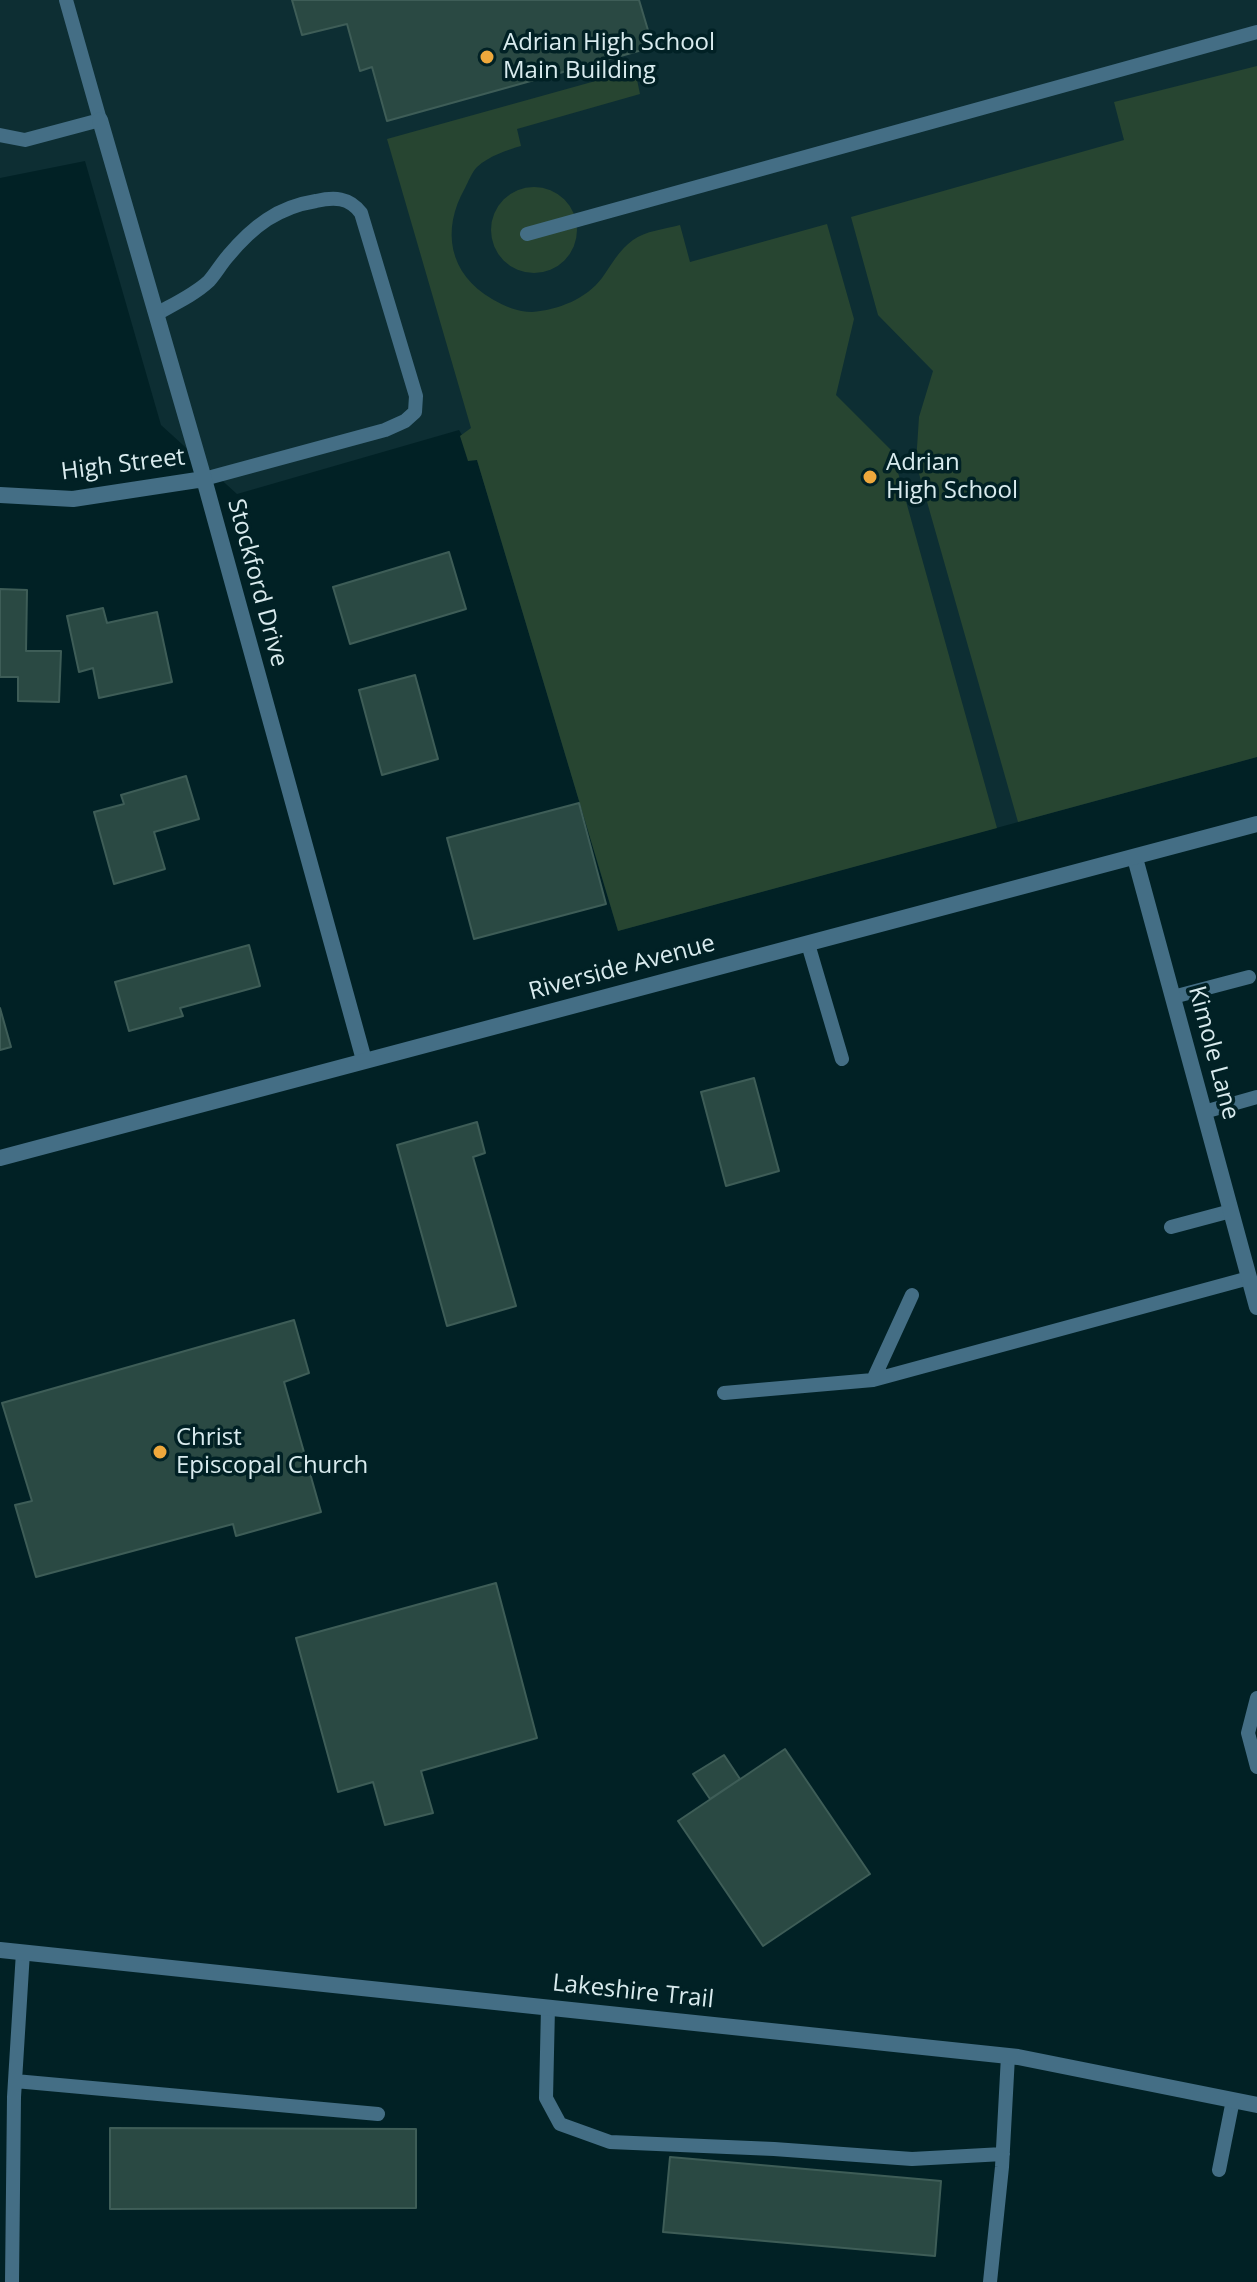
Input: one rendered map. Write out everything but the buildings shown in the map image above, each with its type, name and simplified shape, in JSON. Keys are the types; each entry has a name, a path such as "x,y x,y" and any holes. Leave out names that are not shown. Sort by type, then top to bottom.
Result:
{"street":[{"name":"Stockford Drive","path":"100,120 204,479 364,1060"},
{"name":"High Street","path":"0,495 73,499 204,479"},
{"name":"Riverside Avenue","path":"0,1158 1257,824"},
{"name":"Kimole Lane","path":"1135,858 1257,1307"},
{"name":"Lakeshire Trail","path":"0,1950 1008,2056 1257,2105"}],"lane":[{"path":"0,135 25,140 100,120 66,0"},
{"path":"527,234 1257,32"},
{"path":"156,314 191,295 210,280 253,229 272,214 297,204 334,197 355,206 361,213 412,381 416,396 415,412 405,421 385,430 204,479"},
{"path":"808,944 842,1059"},
{"path":"1173,997 1249,977"},
{"path":"1204,1112 1257,1097"},
{"path":"1171,1227 1231,1211"},
{"path":"724,1393 873,1380 1249,1278"},
{"path":"873,1380 912,1295"},
{"path":"1257,1698 1248,1733 1257,1767"},
{"path":"12,2282 15,2081 23,1952"},
{"path":"548,2007 546,2098 560,2124 610,2142 912,2159 1003,2154"},
{"path":"990,2282 1003,2154 1008,2056"},
{"path":"15,2081 378,2114"},
{"path":"1219,2170 1233,2100"}],"shaded area":[{"name":"Adrian High School","path":"0,0 1257,0 1257,757 618,931 477,460 459,430 237,494 161,425 85,161 0,178"}],"green space":[{"path":"1257,66 1257,757 1018,822 916,463 919,417 933,371 878,315 851,217 1124,140 1114,102"},
{"path":"635,70 640,94 517,129 521,146 477,167 453,220 453,250 458,264 466,277 492,299 511,308 532,312 561,306 588,292 624,248 649,232 680,225 690,262 827,224 854,319 836,395 892,451 997,828 618,931 477,460 468,461 460,436 471,428 387,139"},
{"path":"534,187 550,191 564,200 573,214 577,230 573,246 564,260 550,269 534,273 518,269 504,260 495,246 491,230 495,214 504,200 518,191"}],"place":[{"name":"Adrian High School Main Building","path":"487,57"},
{"name":"Adrian High School","path":"870,477"},
{"name":"Christ Episcopal Church","path":"160,1452"}]}
